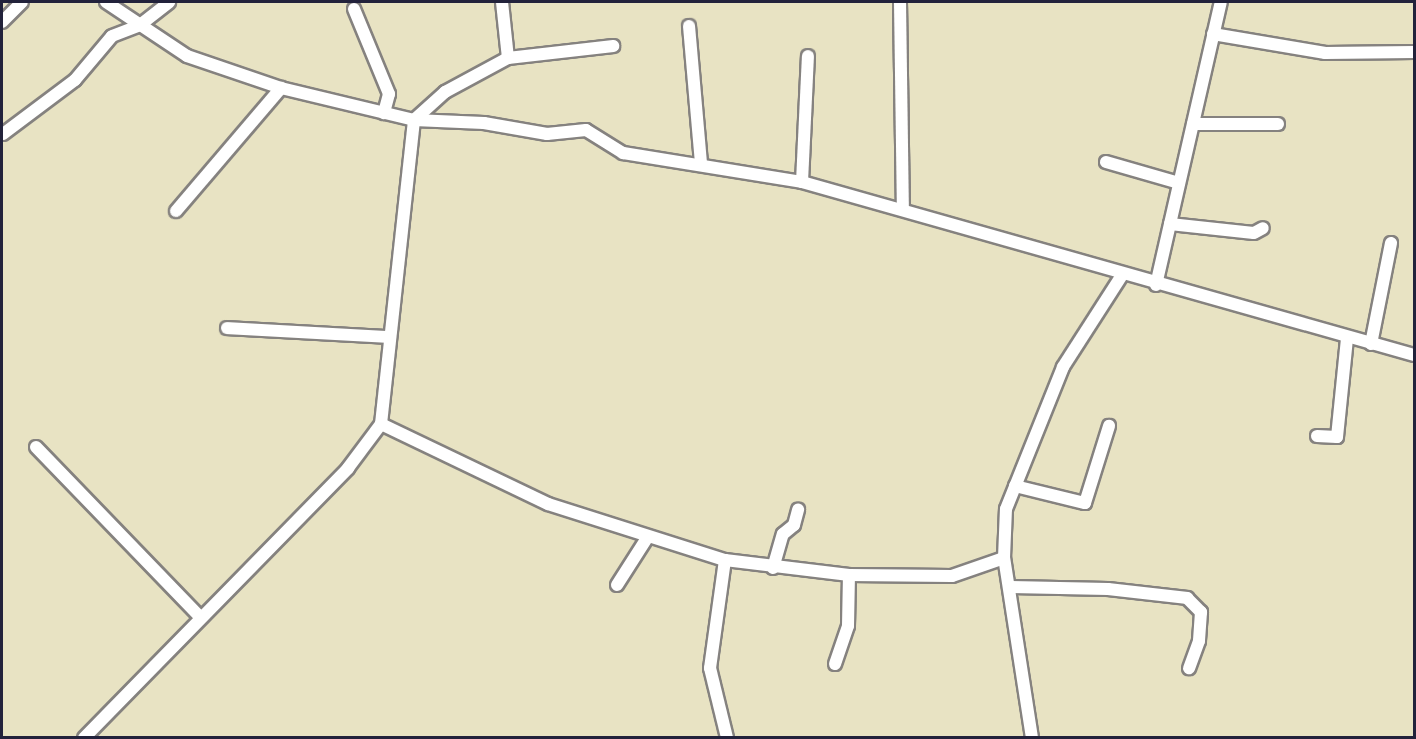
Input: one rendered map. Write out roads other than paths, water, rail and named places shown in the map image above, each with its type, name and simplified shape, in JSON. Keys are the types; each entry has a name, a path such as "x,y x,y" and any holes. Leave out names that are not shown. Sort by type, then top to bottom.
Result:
{"street":[{"path":"2,22 22,2"},
{"path":"106,2 188,56 281,88 414,120 484,123 547,134 586,130 623,153 802,182 903,208 1156,285 1414,355"},
{"path":"3,134 75,80 112,36 140,25 170,2"},
{"path":"502,2 508,58"},
{"path":"900,2 903,208"},
{"path":"1156,285 1221,2"},
{"path":"354,9 388,94 384,113"},
{"path":"688,26 701,164"},
{"path":"1214,33 1325,53 1414,52"},
{"path":"84,738 198,615 348,468 381,424 414,120 445,92 508,58 613,46"},
{"path":"802,182 808,56"},
{"path":"176,211 281,88"},
{"path":"1192,124 1278,124"},
{"path":"1106,162 1179,183"},
{"path":"1170,224 1254,233 1263,228"},
{"path":"1371,344 1391,243"},
{"path":"1032,738 1011,587 1004,558 1006,510 1062,367 1122,275"},
{"path":"227,328 389,337"},
{"path":"1317,436 1337,437 1347,338"},
{"path":"381,424 548,504 647,538 725,560 773,568 849,575 952,576 1004,558"},
{"path":"1015,486 1085,503 1109,426"},
{"path":"36,447 198,615"},
{"path":"773,568 783,534 794,525 798,510"},
{"path":"617,585 647,538"},
{"path":"725,560 710,668 727,738"},
{"path":"835,663 848,626 849,575"},
{"path":"1011,587 1108,589 1187,598 1201,612 1199,641 1189,668"}]}
